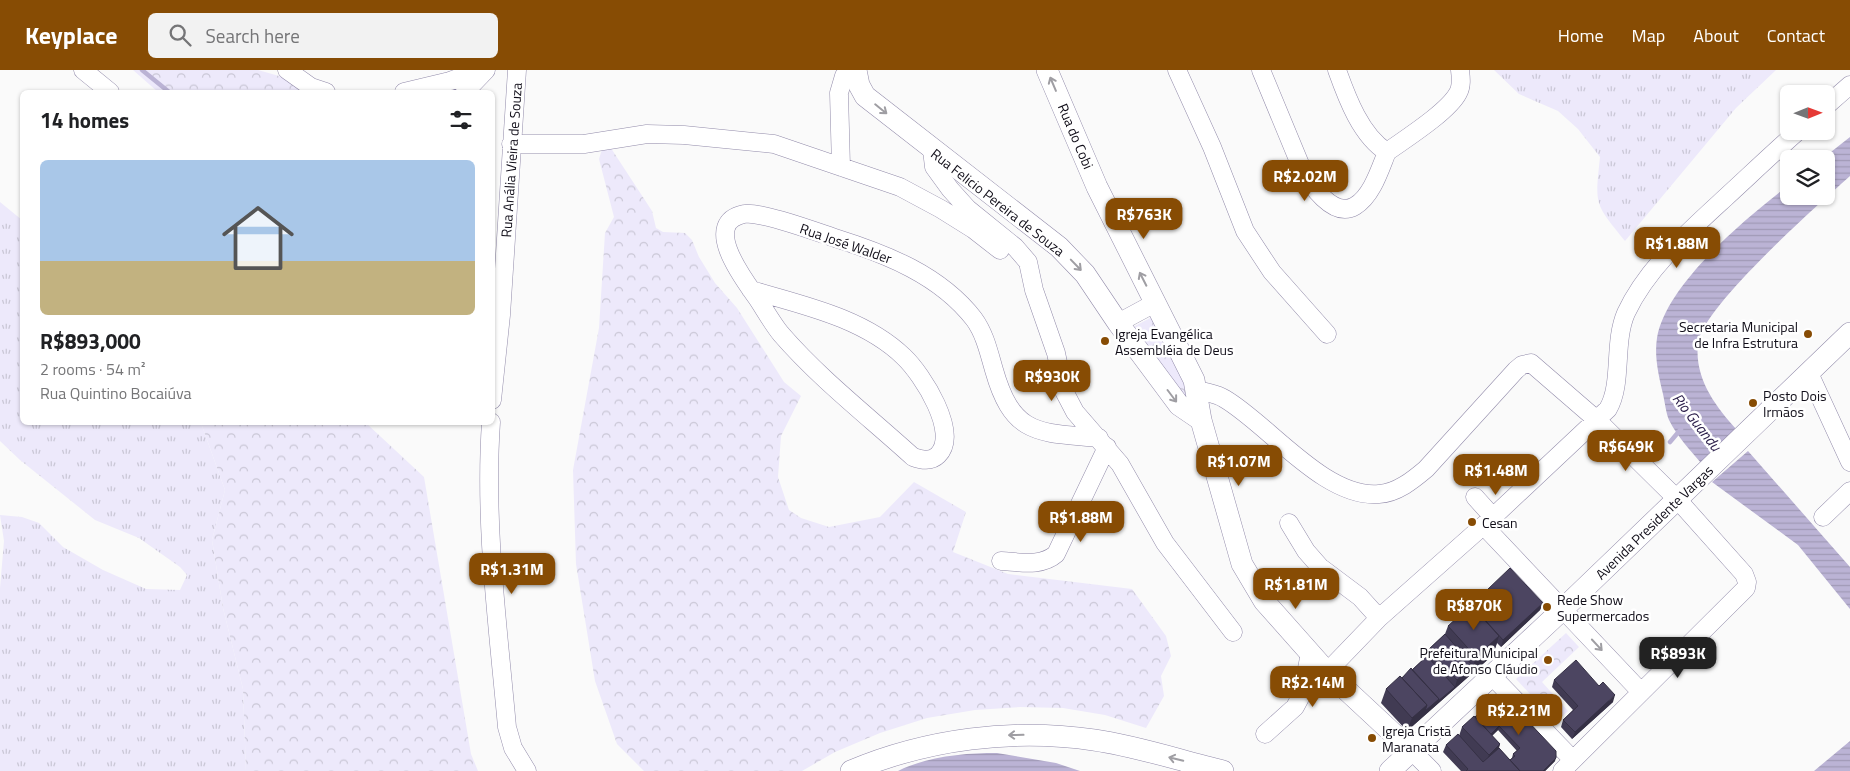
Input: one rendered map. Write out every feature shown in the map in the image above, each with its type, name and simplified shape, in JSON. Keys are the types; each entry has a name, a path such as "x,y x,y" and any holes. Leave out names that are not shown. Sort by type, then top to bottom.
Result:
{"main road":[{"name":"Rua Felicio Pereira de Souza","path":"855,70 859,86 865,96 1059,247 1085,274 1118,323 1179,405 1201,420"},
{"name":"Rua do Cobi","path":"1047,70 1097,186 1188,367 1196,389 1201,420"},
{"name":"Avenida Presidente Vargas","path":"1390,771 1564,609 1850,333"},
{"path":"1201,420 1242,564 1264,601 1327,672 1412,751"},
{"path":"851,771 907,751 941,744 1002,736 1048,735 1096,740 1223,771"}],"street":[{"path":"83,70 108,90"},
{"path":"287,70 310,87 320,90"},
{"path":"412,90 450,81 479,70"},
{"path":"467,90 486,70"},
{"name":"Rua Anália Vieira de Souza","path":"495,349 517,70"},
{"name":"Rua Felicio Pereira de Souza","path":"841,167 839,93 844,76 855,70"},
{"path":"1177,70 1212,147 1245,231 1272,272 1327,334"},
{"path":"1261,70 1309,181 1330,203 1342,208 1356,206 1366,195 1386,152 1422,126 1457,95 1461,85 1460,70"},
{"path":"1336,70 1366,131 1373,142 1386,152"},
{"path":"1835,98 1850,85"},
{"path":"511,144 584,144 628,136 684,135 774,144 900,187 941,209 1014,262 1033,284"},
{"path":"1327,672 1379,618 1489,522 1598,421 1608,409 1614,395 1617,353 1625,316 1639,290 1682,238 1788,140"},
{"path":"932,150 934,166 940,178 968,209 1023,255 1030,267 1033,284 1051,335 1064,391 1075,412 1120,464 1165,543 1233,632"},
{"name":"Rua José Walder","path":"751,290 735,268 725,240 730,224 742,214 784,222 895,259 940,286 975,321 987,345 1004,401 1015,416 1026,426 1041,432 1103,443"},
{"path":"751,290 854,324 884,341 905,357 935,399 944,433 943,448 935,458 927,460 913,457 806,360 780,333 751,290"},
{"path":"1118,323 1155,303"},
{"path":"1196,389 1224,398 1314,470 1334,483 1351,490 1380,494 1412,481 1426,470 1516,370 1527,363 1534,364 1598,421 1677,499 1744,574 1747,585 1742,594 1568,766 1492,676"},
{"path":"1809,373 1827,416 1850,462"},
{"path":"491,425 488,469 490,533 507,727 513,748 527,771"},
{"path":"1002,561 1035,563 1044,561 1056,554 1103,443"},
{"path":"1823,517 1850,491"},
{"path":"1475,498 1489,522 1564,609 1641,692"},
{"path":"1289,523 1306,551 1320,566 1360,597 1379,618"},
{"path":"1265,734 1295,707 1302,694 1310,653"},
{"path":"1412,751 1432,771"}],"green space":[{"path":"133,70 258,70 286,78 311,90 156,90"},
{"path":"1494,70 1776,70 1736,108 1625,241 1607,218 1599,203 1597,185 1600,157 1578,129 1558,111 1519,94"},
{"path":"605,139 652,211 656,228 663,232 685,233 692,240 699,257 715,283 737,308 784,382 801,396 781,436 778,477 789,510 801,518 829,527 880,517 914,482 966,512 953,552 1008,574 1132,589 1166,636 1171,656 1161,676 1164,696 1146,728 1105,715 1063,708 1020,707 975,710 927,718 880,733 835,752 802,771 644,771 617,744 595,681 576,564 573,470 599,328 605,233 614,217 599,159"},
{"path":"0,202 20,218 20,425 202,425 225,490 212,540 223,608 243,689 246,771 0,771 0,588 4,541 0,515 22,517 39,523 63,547 103,570 146,589 180,590 187,575 180,567 139,538 95,520 20,460 0,441"},
{"path":"1154,316 1188,381 1189,401 1132,332 1135,326"},
{"path":"202,425 368,425 424,477 471,754 478,771 246,771 243,689 223,608 212,540 225,490"},
{"path":"1566,633 1579,647 1542,682 1568,711 1556,722 1516,679"}],"water":[{"path":"1850,137 1850,176 1835,190 1835,150 1833,150"},
{"name":"Rio Guandu","path":"1780,192 1780,205 1818,205 1740,282 1719,305 1705,326 1698,343 1699,368 1714,401 1737,430 1701,463 1684,443 1669,420 1659,374 1656,352 1657,338 1664,317 1692,274 1731,233"},
{"path":"1748,451 1850,567 1850,609 1798,545 1712,482"},
{"path":"1850,741 1850,771 1814,771"},
{"path":"997,753 1056,763 1080,771 898,771 922,762 947,756"}],"building":[{"path":"1510,568 1543,603 1503,640 1478,612 1494,597 1487,590"},
{"path":"1471,605 1499,636 1476,657 1448,626"},
{"path":"1445,634 1473,666 1457,680 1429,649"},
{"path":"1427,656 1455,687 1437,702 1439,699 1412,670"},
{"path":"1576,660 1599,686 1603,682 1615,695 1575,732 1563,720 1578,706 1554,680"},
{"path":"1411,668 1439,699 1425,711 1427,705 1402,678"},
{"path":"1400,676 1427,705 1412,718 1386,689"},
{"path":"1499,697 1506,698 1556,751 1556,758 1543,771 1520,771 1510,760 1515,756 1513,754 1520,748 1499,726 1491,734 1475,717"},
{"path":"1474,716 1500,744 1489,755 1462,727"},
{"path":"1458,734 1483,762 1499,748 1520,771 1466,771 1468,769 1446,745"}],"waterway":[{"path":"142,70 167,90"},
{"path":"1670,442 1681,429"}],"place":[{"name":"Secretaria Municipal de Infra Estrutura","path":"1808,334"},
{"name":"Igreja Evangélica Assembléia de Deus","path":"1105,341"},
{"name":"Posto Dois Irmãos","path":"1753,403"},
{"name":"Cesan","path":"1472,522"},
{"name":"Rede Show Supermercados","path":"1547,607"},
{"name":"Prefeitura Municipal de Afonso Cláudio","path":"1548,660"},
{"name":"Igreja Cristã Maranata","path":"1372,738"}]}
